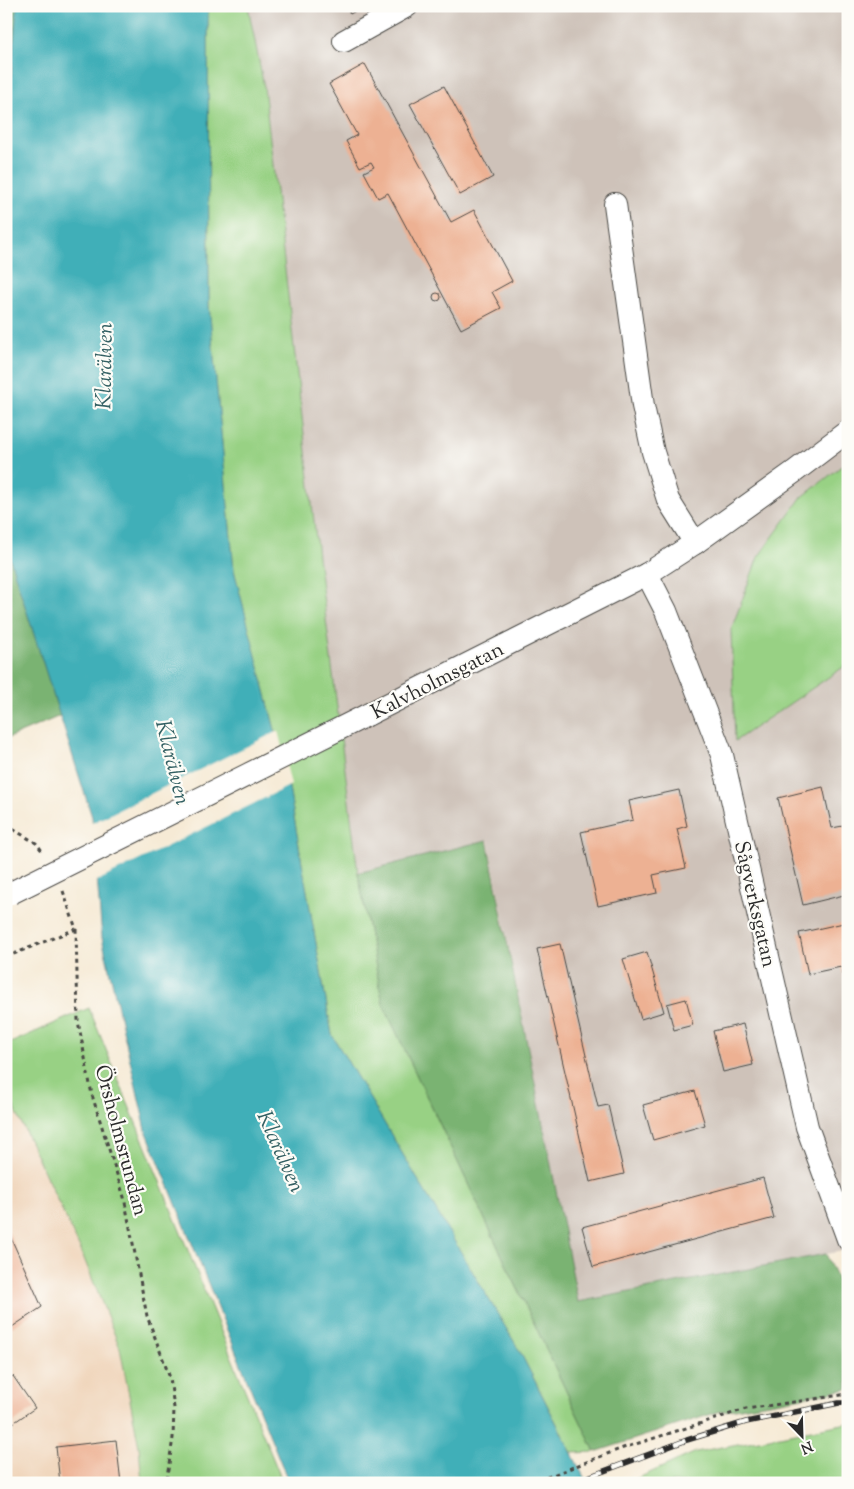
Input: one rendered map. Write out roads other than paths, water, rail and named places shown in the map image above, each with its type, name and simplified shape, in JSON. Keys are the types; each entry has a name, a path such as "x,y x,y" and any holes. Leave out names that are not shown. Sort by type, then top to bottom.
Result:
{"street":[{"path":"344,40 407,6"},
{"path":"614,204 643,406 653,452 668,500 695,543"},
{"name":"Kalvholmsgatan","path":"9,894 647,574 695,543 848,431"},
{"name":"Sågverksgatan","path":"647,574 666,611 722,755 807,1127 848,1239"}],"water":[{"name":"Klarälven","path":"17,6 208,6 209,306 234,570 287,777 332,1035 519,1350 587,1483 289,1483 146,1130 102,938 92,817 6,546 6,106 9,102"}],"railway":[{"path":"844,6 848,17"},
{"path":"572,1483 687,1440 746,1422 839,1403 848,1403"}]}
